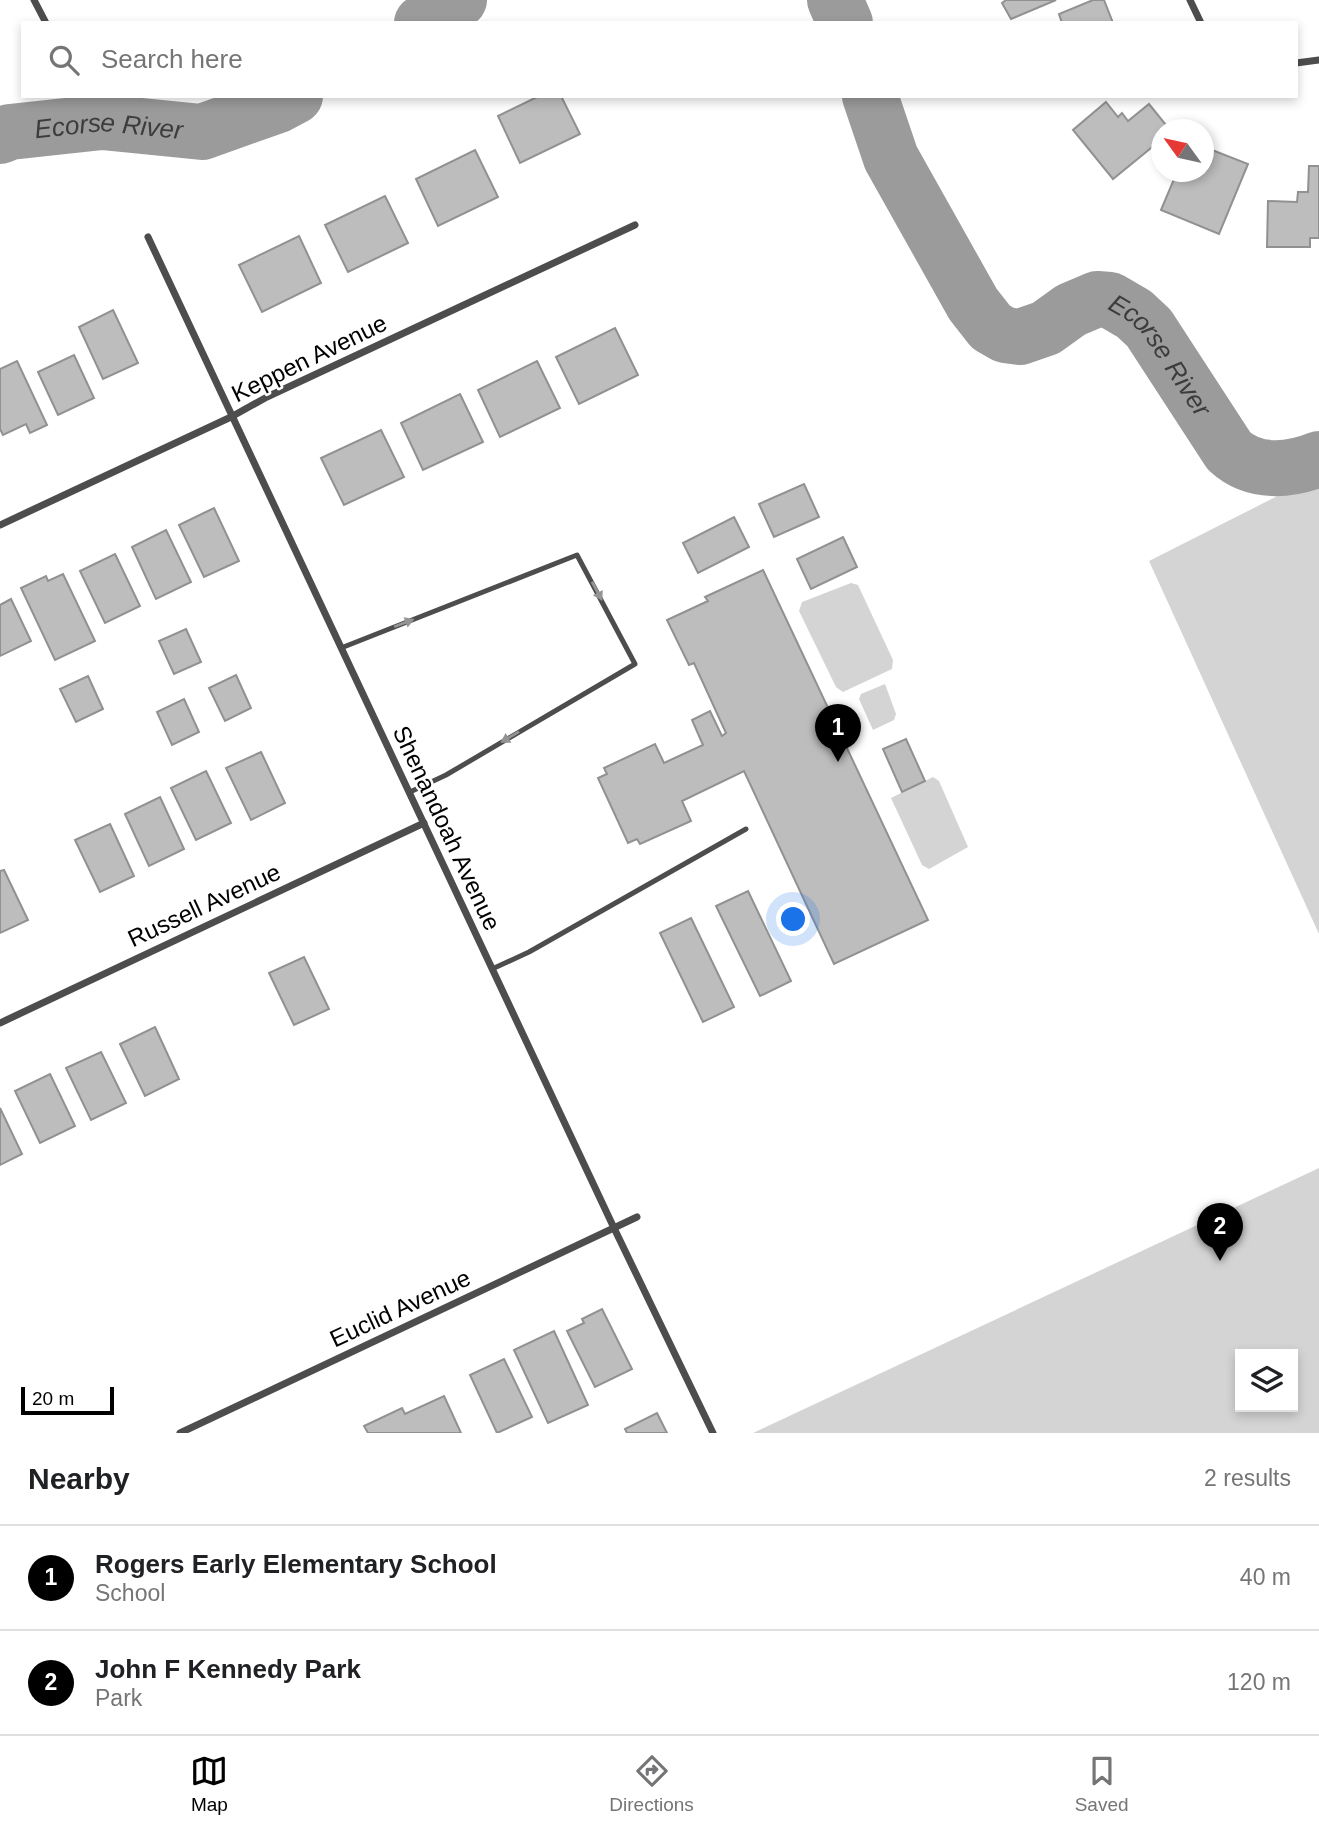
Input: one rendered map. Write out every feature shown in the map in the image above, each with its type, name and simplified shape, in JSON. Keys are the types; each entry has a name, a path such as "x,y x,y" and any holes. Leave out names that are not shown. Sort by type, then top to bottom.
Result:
{"street":[{"path":"34,0 45,21"},
{"path":"1190,0 1200,21"},
{"path":"1298,63 1319,60"},
{"name":"Keppen Avenue","path":"0,525 635,225"},
{"name":"Shenandoah Avenue","path":"148,237 231,418 713,1433"},
{"name":"Russell Avenue","path":"0,1023 424,823"},
{"name":"Euclid Avenue","path":"180,1433 637,1217"}],"lane":[{"path":"341,648 577,555 635,664 446,775 410,792"},
{"path":"492,969 541,945 746,829"}],"shaded area":[{"path":"1319,475 1319,934 1149,561"},
{"path":"851,583 858,585 893,660 892,669 843,692 836,687 799,611 802,602"},
{"path":"885,684 896,714 894,720 873,730 859,699 861,694"},
{"path":"933,777 939,781 968,847 929,869 922,865 891,798"},
{"path":"1319,1168 1319,1433 753,1433"}],"building":[{"path":"1006,0 1056,0 1011,19 1002,3"},
{"path":"1093,0 1104,0 1112,21 1061,21 1059,14"},
{"path":"535,98 562,98 580,134 520,163 498,116"},
{"path":"1106,102 1118,117 1122,113 1128,121 1149,104 1161,119 1151,119 1151,148 1113,179 1073,130"},
{"path":"475,150 498,197 438,226 416,179"},
{"path":"1214,151 1248,164 1219,234 1161,210 1173,182 1214,182"},
{"path":"1309,166 1319,166 1319,238 1310,238 1310,247 1267,247 1268,201 1297,202 1298,192 1308,192"},
{"path":"385,196 408,243 348,272 325,225"},
{"path":"299,236 321,283 262,312 239,265"},
{"path":"113,310 138,363 103,379 79,327"},
{"path":"615,328 638,375 579,404 556,357"},
{"path":"74,355 94,398 58,415 38,372"},
{"path":"17,361 47,425 30,433 26,424 3,435 0,429 0,369"},
{"path":"537,361 560,408 500,437 478,390"},
{"path":"460,394 483,442 423,470 401,423"},
{"path":"381,430 404,477 344,505 321,458"},
{"path":"804,484 819,517 774,537 759,504"},
{"path":"214,508 239,561 204,577 179,525"},
{"path":"734,517 749,547 698,573 683,543"},
{"path":"166,530 191,582 156,599 132,547"},
{"path":"843,537 857,567 811,589 797,559"},
{"path":"115,554 140,606 105,623 80,571"},
{"path":"763,570 928,920 834,964 744,771 682,801 691,821 640,844 637,839 628,843 598,778 607,774 604,768 655,744 664,763 703,745 692,720 710,711 722,736 726,733 694,663 689,665 667,620 708,601 705,597"},
{"path":"63,574 95,641 55,660 21,588 46,576 48,581"},
{"path":"11,599 31,641 0,656 0,605"},
{"path":"186,629 201,662 174,674 159,641"},
{"path":"236,675 251,708 225,721 209,688"},
{"path":"88,676 103,709 76,722 60,689"},
{"path":"184,699 199,732 172,745 157,712"},
{"path":"906,739 925,781 902,792 883,749"},
{"path":"261,752 285,803 251,820 226,768"},
{"path":"206,771 231,823 196,840 171,788"},
{"path":"160,797 184,849 149,866 125,814"},
{"path":"110,824 134,876 100,892 75,840"},
{"path":"4,870 28,920 0,933 0,871"},
{"path":"748,891 791,981 760,996 716,906"},
{"path":"691,918 734,1007 703,1022 660,933"},
{"path":"304,957 329,1009 294,1025 269,973"},
{"path":"155,1027 179,1079 145,1096 120,1044"},
{"path":"101,1052 126,1103 91,1120 66,1068"},
{"path":"50,1074 75,1126 40,1143 15,1091"},
{"path":"0,1108 22,1154 0,1165"},
{"path":"602,1309 632,1369 595,1387 567,1331 584,1323 582,1319"},
{"path":"554,1331 588,1405 548,1423 514,1350"},
{"path":"504,1359 532,1417 497,1433 470,1375"},
{"path":"444,1396 461,1433 368,1433 364,1426 402,1408 405,1414"},
{"path":"657,1413 667,1433 627,1433 625,1429"}],"waterway":[{"name":"Ecorse River","path":"425,21 459,0"},
{"name":"Ecorse River","path":"835,0 844,21"},
{"name":"Ecorse River","path":"0,136 10,132 102,122 202,132 291,98"},
{"name":"Ecorse River","path":"871,98 891,158 973,304 991,327 1005,335 1020,337 1046,328 1071,310 1097,299 1110,300 1134,314 1149,328 1229,451 1249,464 1272,468 1296,466 1319,459"}],"place":[{"name":"Rogers Early Elementary School","path":"838,762"},
{"name":"John F Kennedy Park","path":"1220,1261"}]}
